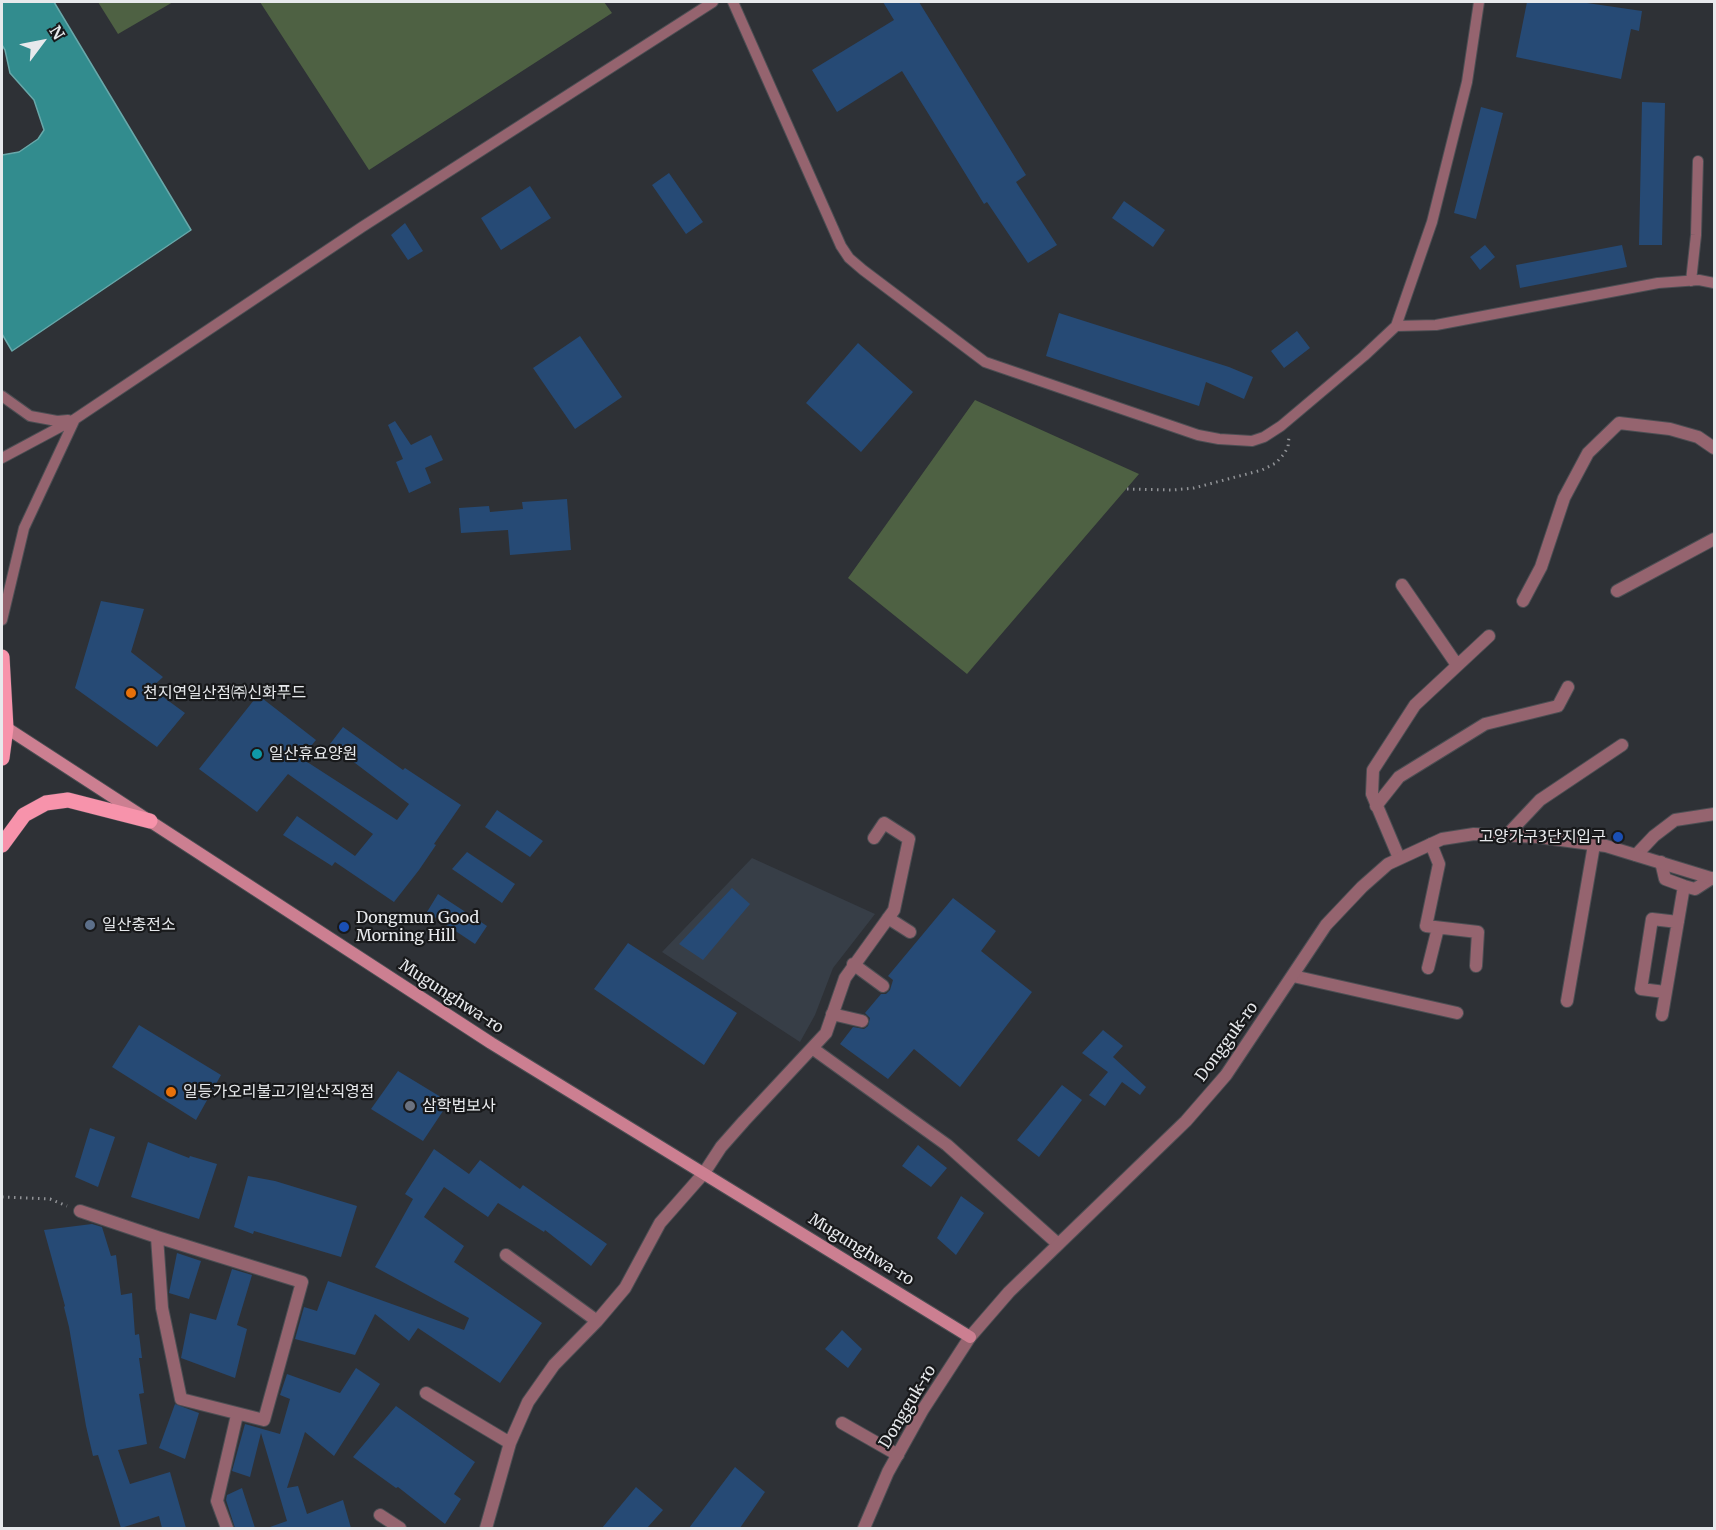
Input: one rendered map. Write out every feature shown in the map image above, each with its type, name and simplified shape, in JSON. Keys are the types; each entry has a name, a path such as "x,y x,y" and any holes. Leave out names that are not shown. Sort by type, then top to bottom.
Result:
{"main road":[{"path":"2,657 4,727 2,758"},
{"name":"Mugunghwa-ro","path":"4,727 491,1043 970,1337"},
{"path":"2,845 24,815 45,802 68,800 150,821"}],"street":[{"path":"1523,601 1541,567 1564,498 1573,480 1588,453 1619,423 1670,429 1698,436 1714,448"},
{"path":"1617,591 1714,539"},
{"path":"1402,585 1457,665"},
{"path":"1399,858 1372,794 1373,770 1415,705 1490,636"},
{"path":"1376,806 1399,777 1485,724 1558,706 1568,687"},
{"path":"1507,835 1540,800 1622,744"},
{"path":"1636,855 1654,836 1675,820 1714,814"},
{"path":"486,1528 510,1443 528,1402 554,1365 597,1321 624,1288 660,1223 704,1173 744,1121 826,1033 845,978 894,910 909,839 884,822 874,838"},
{"name":"Dongguk-ro","path":"864,1528 888,1472 922,1411 970,1337 1009,1292 1186,1120 1226,1076 1326,925 1362,887 1388,864 1442,839 1474,834 1507,835 1594,844 1713,878"},
{"path":"1431,844 1439,864 1426,926 1478,932 1476,966"},
{"path":"1567,1001 1594,844"},
{"path":"1661,862 1665,879 1684,886 1695,889 1713,878"},
{"path":"1662,1015 1684,886"},
{"path":"888,918 910,932"},
{"path":"1665,992 1641,989 1652,919 1678,922"},
{"path":"1428,968 1438,928"},
{"path":"853,964 883,986"},
{"path":"1293,976 1457,1013"},
{"path":"832,1014 862,1021"},
{"path":"812,1048 946,1144 1059,1244"},
{"path":"80,1211 158,1238 302,1282 264,1420 181,1399 162,1308 158,1238"},
{"path":"506,1255 597,1321"},
{"path":"426,1393 510,1443"},
{"path":"227,1528 217,1500 237,1415"},
{"path":"842,1423 898,1455"},
{"path":"380,1515 400,1528"}],"lane":[{"path":"2,459 75,419 362,227 713,2"},
{"path":"733,2 841,246 849,258 985,362 1198,435 1219,440 1252,441 1264,437 1291,418 1396,326 1432,222 1467,82 1479,2"},
{"path":"1691,281 1696,235 1698,161"},
{"path":"1396,326 1436,325 1658,283 1700,280 1714,284"},
{"path":"2,396 30,416 57,421 75,419"},
{"path":"2,620 9,582 24,528 75,419"}],"path":[{"path":"1126,489 1194,488 1262,471 1276,463 1288,447 1291,418"},
{"path":"2,1197 50,1199 80,1211"}],"shaded area":[{"path":"752,858 875,914 833,968 815,1015 800,1042 662,952"}],"green space":[{"path":"98,2 173,2 118,34"},
{"path":"260,2 604,2 612,13 369,170"},
{"path":"975,400 1139,474 967,674 848,578"}],"water":[{"path":"2,2 54,2 191,230 12,351 2,334 2,155 19,152 38,139 44,130 34,100 10,73 2,45"}],"building":[{"path":"883,2 919,2 1026,175 1016,182 1057,245 1028,263 987,202 984,204 902,71 837,112 812,70 894,20"},
{"path":"1527,2 1580,2 1642,11 1639,31 1631,29 1621,79 1516,57"},
{"path":"1642,102 1665,103 1662,245 1639,245"},
{"path":"1481,107 1503,113 1476,219 1454,213"},
{"path":"669,173 703,222 686,234 652,185"},
{"path":"530,186 551,218 501,250 481,218"},
{"path":"1124,201 1165,230 1153,247 1112,218"},
{"path":"405,223 423,251 408,260 391,235"},
{"path":"1485,245 1495,257 1480,270 1470,257"},
{"path":"1622,245 1627,267 1520,288 1516,265"},
{"path":"1059,313 1229,367 1253,377 1244,399 1206,382 1199,406 1046,356"},
{"path":"1297,331 1310,348 1284,368 1271,351"},
{"path":"580,336 622,397 575,429 533,368"},
{"path":"858,343 913,392 861,452 806,403"},
{"path":"395,421 411,445 431,435 443,460 425,468 431,483 409,493 396,462 403,459 388,425"},
{"path":"567,499 571,550 510,555 508,530 461,533 459,508 489,506 490,512 523,509 522,502"},
{"path":"101,601 144,609 131,652 163,677 151,688 185,713 157,747 75,688"},
{"path":"258,695 316,740 301,758 397,820 409,804 330,744 343,727 403,770 405,768 461,805 419,870 394,902 335,862 332,866 283,835 297,816 355,856 373,834 288,774 257,812 199,769"},
{"path":"497,810 543,841 530,857 485,827"},
{"path":"467,852 515,884 502,903 452,869"},
{"path":"732,888 750,904 703,960 679,944"},
{"path":"438,894 487,926 475,944 427,912"},
{"path":"953,898 996,931 981,951 1032,992 960,1087 914,1049 888,1079 840,1044 853,1027 864,1029 868,1026 870,1018 865,1013 881,994 886,994 890,990 893,980 888,976"},
{"path":"628,943 737,1013 704,1065 594,989"},
{"path":"139,1025 221,1075 196,1120 112,1067"},
{"path":"1103,1030 1123,1046 1113,1057 1146,1087 1140,1095 1122,1082 1105,1106 1089,1095 1108,1072 1082,1053"},
{"name":"삼학법보사","path":"398,1071 449,1102 423,1141 371,1109"},
{"path":"1062,1085 1082,1100 1039,1157 1017,1140"},
{"path":"90,1128 115,1137 98,1187 75,1177"},
{"path":"148,1142 189,1158 190,1156 217,1164 199,1219 131,1197"},
{"path":"918,1145 947,1168 931,1187 902,1166"},
{"path":"434,1149 469,1174 480,1160 520,1189 523,1185 607,1244 591,1266 545,1230 544,1232 498,1203 488,1217 444,1187 424,1217 464,1246 454,1262 542,1323 500,1383 418,1328 409,1341 375,1314 355,1355 295,1339 304,1307 317,1311 328,1281 464,1330 469,1318 375,1267 413,1199 405,1194"},
{"path":"248,1176 275,1181 357,1206 341,1257 234,1227"},
{"path":"961,1196 984,1213 956,1255 937,1238"},
{"path":"92,1224 102,1227 111,1256 116,1255 121,1295 132,1293 135,1335 139,1334 142,1358 139,1358 144,1393 139,1394 147,1444 118,1450 130,1484 170,1472 186,1528 162,1528 159,1516 121,1528 98,1455 93,1456 65,1306 44,1230"},
{"path":"177,1253 201,1261 189,1299 169,1293"},
{"path":"232,1269 252,1275 237,1325 247,1329 235,1378 181,1358 190,1313 216,1320"},
{"path":"842,1330 862,1349 848,1368 825,1349"},
{"path":"356,1368 380,1384 334,1456 305,1432 287,1488 298,1486 307,1514 343,1500 351,1528 271,1528 287,1521 261,1433 250,1477 232,1471 245,1424 280,1434 290,1399 280,1395 287,1374 340,1393"},
{"path":"175,1404 199,1413 185,1459 159,1448"},
{"path":"396,1406 475,1462 454,1494 461,1499 445,1524 398,1487 396,1488 353,1457"},
{"path":"735,1467 765,1492 740,1528 689,1528"},
{"path":"636,1487 663,1510 647,1528 602,1528"},
{"path":"242,1488 255,1528 235,1528 226,1500 227,1495"}],"place":[{"name":"천지연일산점㈜신화푸드","path":"131,693"},
{"name":"일산휴요양원","path":"257,754"},
{"name":"고양가구3단지입구","path":"1618,837"},
{"name":"일산충전소","path":"90,925"},
{"name":"Dongmun Good Morning Hill","path":"344,927"},
{"name":"일등가오리불고기일산직영점","path":"171,1092"},
{"name":"삼학법보사","path":"410,1106"}]}
